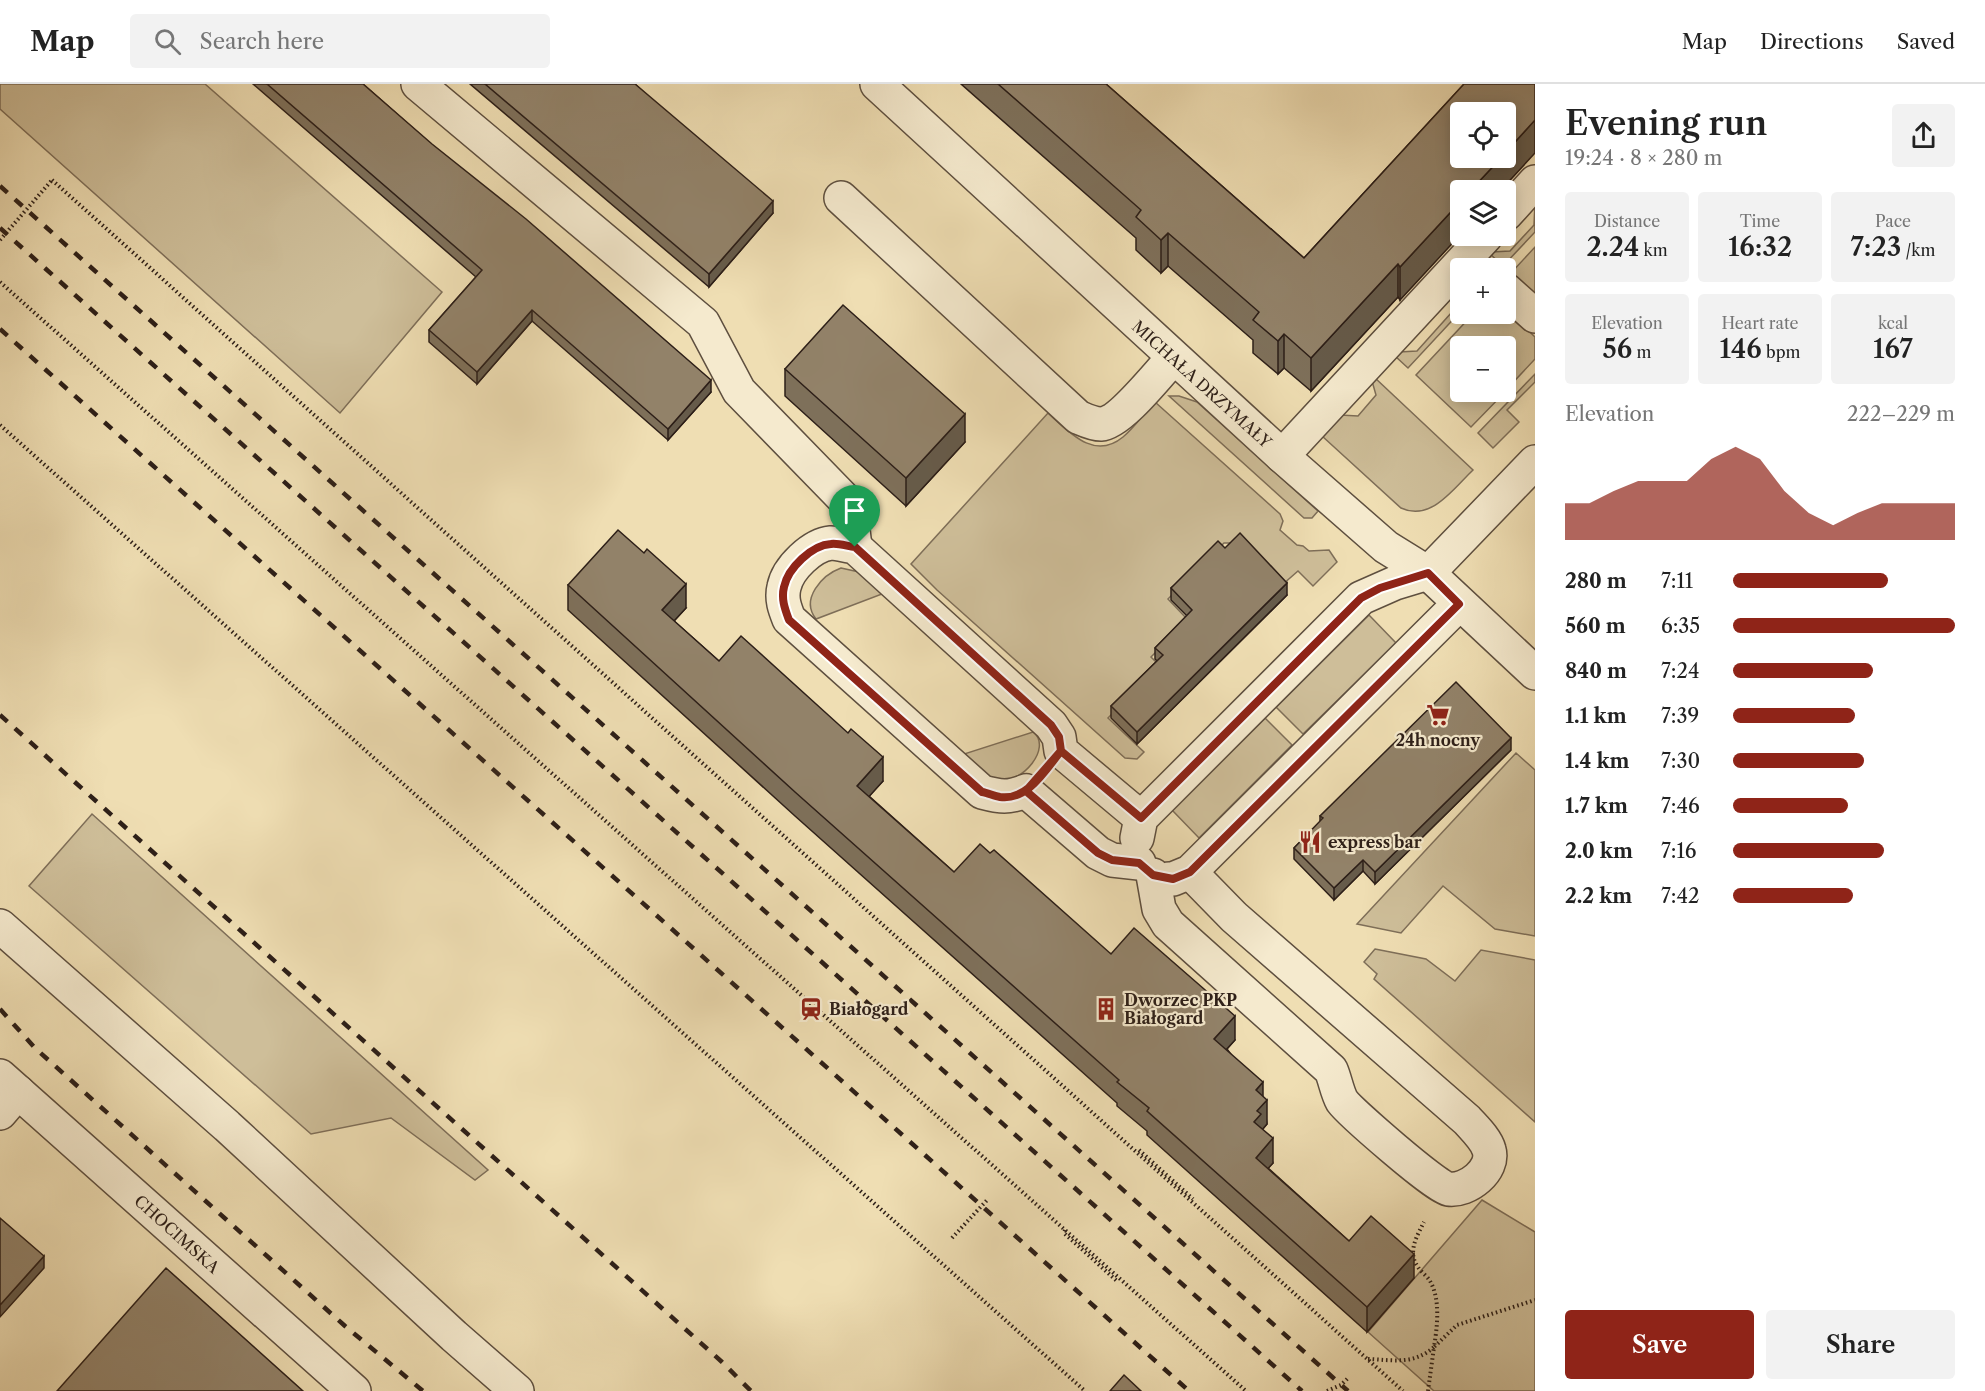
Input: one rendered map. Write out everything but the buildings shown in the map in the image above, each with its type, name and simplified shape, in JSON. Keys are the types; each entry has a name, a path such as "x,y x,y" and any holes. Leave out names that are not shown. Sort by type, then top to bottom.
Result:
{"street":[{"path":"418,84 703,323 739,391 850,505 855,547"},
{"name":"MICHAŁA DRZYMAŁY","path":"878,84 1282,456 1386,547 1428,573 1535,673"},
{"path":"1516,203 1535,183"},
{"path":"841,198 1078,417 1092,423 1103,424 1123,412 1173,358"},
{"path":"1282,456 1479,253"},
{"path":"1516,299 1535,316"},
{"path":"1190,872 1234,917 1467,1120 1489,1150 1489,1162 1480,1176 1465,1188 1447,1190 1421,1173 1342,1101 1331,1070 1168,924 1159,909 1137,831 1141,818 1361,598 1380,588 1428,573 1535,462"},
{"path":"1061,751 1026,791 1013,796 1001,797 982,792 789,620 783,604 784,585 796,565 813,548 832,543 855,547 1051,725 1059,737 1061,751 1141,818"},
{"path":"1026,791 1098,853 1112,860 1173,879 1190,872 1459,604"},
{"path":"0,926 227,1126 454,1336 518,1391"},
{"name":"CHOCIMSKA","path":"6,1094 354,1391"}],"path":[{"path":"0,240 52,180 1403,1391"},
{"path":"0,282 1246,1391"},
{"path":"0,425 1085,1391"},
{"path":"1139,1150 1193,1199"},
{"path":"1428,1391 1438,1323 1431,1281 1416,1265 1412,1246 1426,1219 1447,1190"},
{"path":"952,1238 988,1199"},
{"path":"1065,1230 1064,1233 1118,1282"},
{"path":"1367,1359 1407,1361 1424,1356 1457,1325 1535,1300"},
{"path":"992,1308 993,1312 1047,1360"},
{"path":"1327,1391 1341,1385 1350,1377"}],"shaded area":[{"path":"0,84 205,84 442,292 340,413 0,109"},
{"path":"1535,203 1535,232 1511,258 1494,258 1489,253 1510,251 1534,225"},
{"path":"1535,247 1535,296 1516,278 1516,268"},
{"path":"1450,314 1450,323 1408,368 1395,356 1399,352 1417,351"},
{"path":"1516,319 1535,337 1535,359 1516,379 1516,336 1452,336 1464,324 1516,324"},
{"path":"1450,339 1450,402 1495,402 1471,427 1416,375"},
{"path":"1535,374 1535,382 1516,401 1516,394"},
{"path":"1374,377 1473,470 1432,507 1422,511 1401,508 1322,436 1340,415 1358,416 1376,395 1372,381"},
{"path":"1169,396 1179,396 1197,402 1318,511 1312,518 1304,518"},
{"path":"1155,402 1280,514 1283,521 1280,530 1297,545 1309,551 1329,550 1337,562 1313,586 1298,571 1282,585 1242,543 1224,543 1168,599 1188,620 1151,657 1160,666 1108,718 1144,752 1137,759 1125,758 937,590 911,564 1048,413 1082,441 1102,446 1112,444 1123,437"},
{"path":"1508,402 1515,402 1507,410 1519,422 1493,448 1478,433"},
{"path":"841,568 859,572 882,594 816,619 810,604 815,589 827,576"},
{"path":"1369,615 1396,643 1303,734 1276,707"},
{"path":"1265,718 1292,745 1199,838 1172,810"},
{"path":"1033,732 1038,739 1037,755 1025,771 1007,780 998,780 989,776 964,754"},
{"path":"1516,753 1535,770 1535,936 1495,929 1443,886 1401,933 1357,924"},
{"path":"92,814 488,1170 475,1180 391,1118 311,1134 29,886"},
{"path":"1375,949 1426,959 1455,981 1481,950 1535,960 1535,1122 1374,979 1377,974 1364,962"},
{"path":"1482,1200 1535,1232 1535,1391 1434,1391 1368,1332"}],"railway":[{"path":"0,186 1348,1391"},
{"path":"0,228 1302,1391"},
{"path":"0,329 1189,1391"},
{"path":"0,715 722,1362 751,1391"},
{"path":"0,1009 35,1048 345,1326 423,1391"}],"place":[{"name":"24h nocny","path":"1438,715"},
{"name":"express bar","path":"1310,842"},
{"name":"Białogard","path":"811,1009"},
{"name":"Dworzec PKP Białogard","path":"1106,1009"}],"route":[{"path":"855,547 832,543 813,548 796,565 784,585 783,604 789,620 982,792 1001,797 1013,796 1026,791 1061,751 1141,818 1361,598 1380,588 1428,573 1459,604 1190,872 1173,879 1153,875 1139,863 1112,860 1098,853 1026,791 1044,772 1061,751 1059,737 1051,725 855,547"}]}
